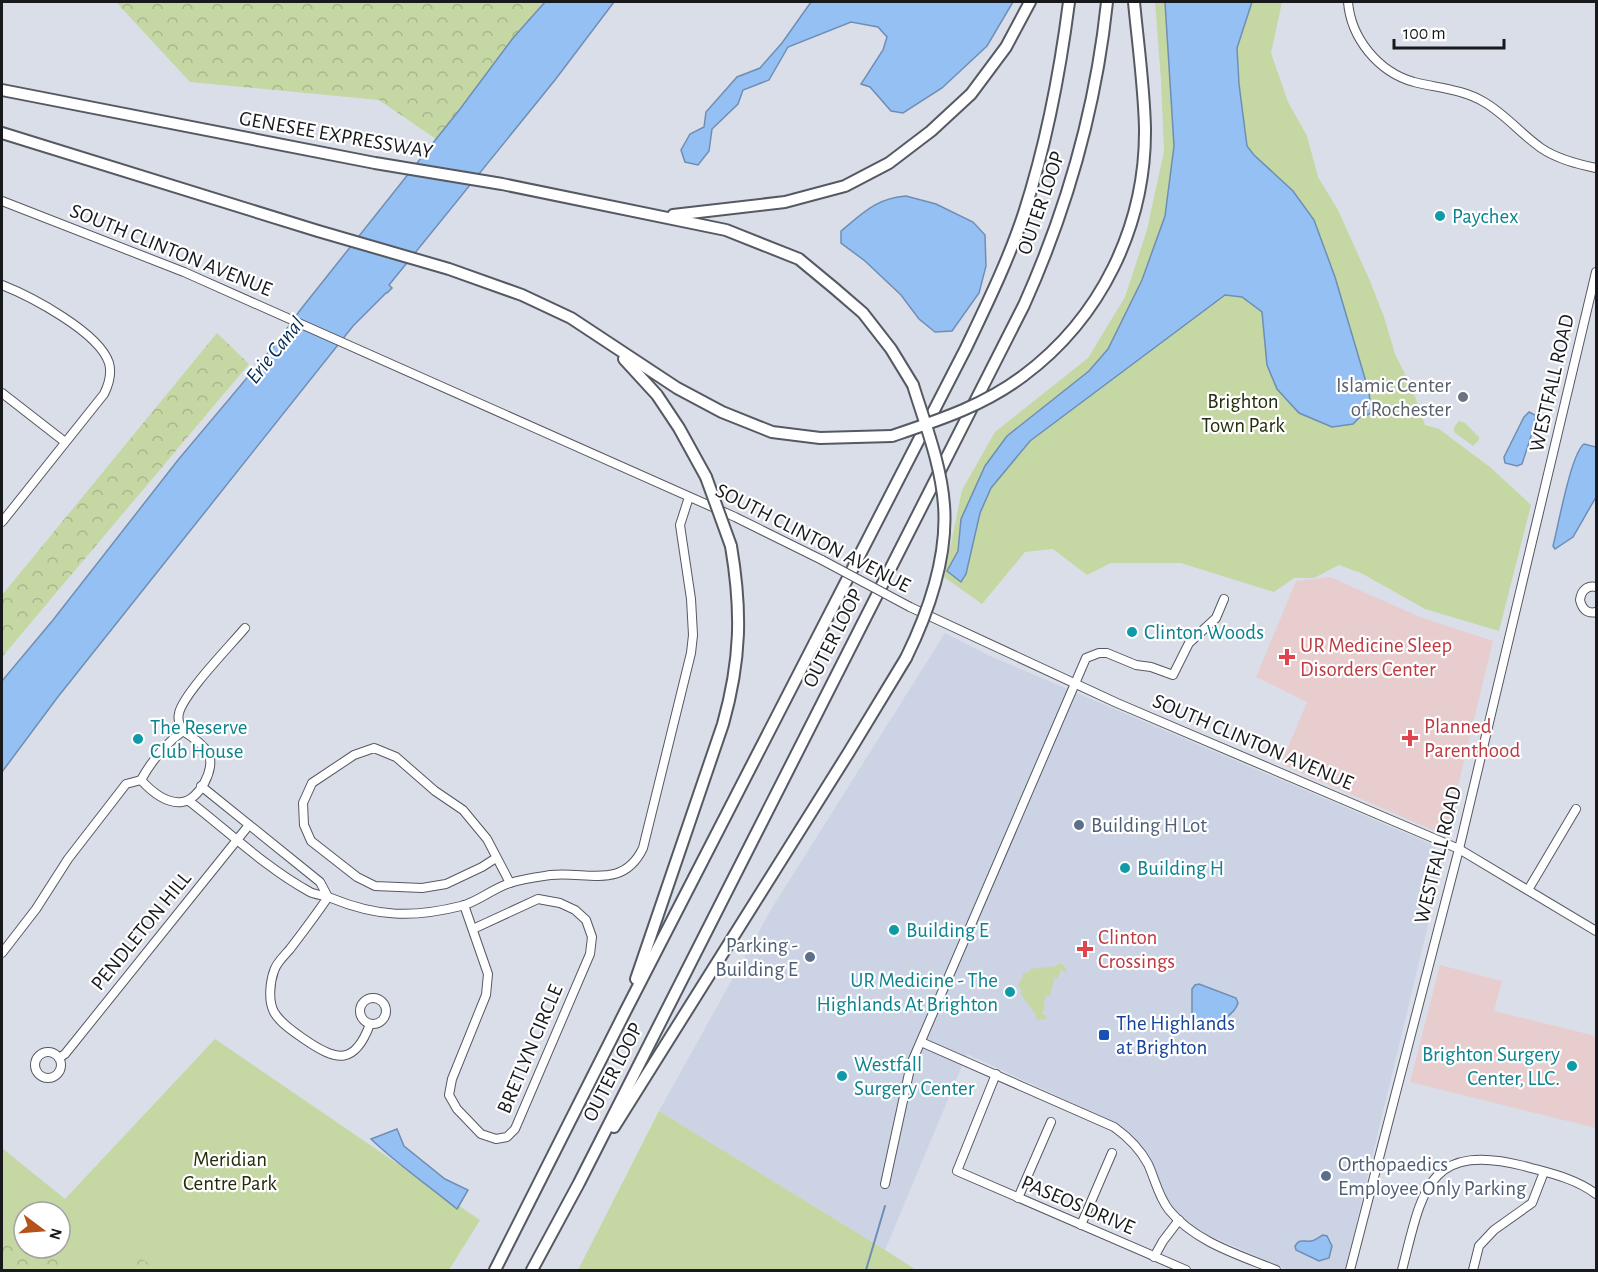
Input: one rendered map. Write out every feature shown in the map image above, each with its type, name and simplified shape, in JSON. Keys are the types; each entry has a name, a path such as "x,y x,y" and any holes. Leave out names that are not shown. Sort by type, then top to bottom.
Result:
{"highway":[{"path":"663,217 785,201 845,186 889,163 932,131 971,94 1006,47 1030,2"},
{"name":"OUTER LOOP","path":"495,1270 992,295 1024,214 1046,134 1069,2"},
{"name":"OUTER LOOP","path":"532,1270 579,1184 1030,292 1061,213 1081,144 1096,75 1107,2"},
{"path":"2,133 449,269 522,295 571,318 677,388 722,412 772,432 820,438 892,436 978,404 1005,390 1056,348 1088,310 1114,268 1130,228 1141,186 1145,130 1134,2"},
{"name":"GENESEE EXPRESSWAY","path":"2,90 375,163 502,184 726,230 799,259 863,313 891,349 913,385 933,448 944,504 944,537 937,580 924,622 906,658 861,733 579,1184"},
{"path":"614,348 657,395 679,428 706,477 731,546 738,586 739,627 732,691 720,735 625,1012"}],"street":[{"path":"1348,2 1362,43 1386,68 1406,80 1455,90 1479,99 1550,154 1596,168"},
{"name":"SOUTH CLINTON AVENUE","path":"2,201 184,272 689,497 822,560 910,607 1074,684 1459,849 1596,931"},
{"name":"WESTFALL ROAD","path":"1350,1270 1459,849 1596,272"},
{"path":"2,285 32,298 72,323 99,346 108,361 110,379 104,394 2,522"},
{"path":"2,393 65,442"},
{"path":"189,801 281,873 312,893 376,913 402,915 427,913 464,905 510,883 552,875 615,875 628,870 637,861 643,848 691,652 693,635 691,599 680,525 689,497"},
{"path":"1596,587 1588,587 1584,590 1580,600 1584,609 1596,612"},
{"path":"885,1184 911,1064 1086,658 1099,653 1113,655 1136,665 1151,667 1173,675 1189,643 1216,618 1224,599"},
{"path":"141,780 152,792 179,803 189,801 201,786 208,772 210,761 208,752 183,731 178,721 179,712 188,696 245,628"},
{"path":"2,953 36,909 68,859 126,784 141,780 149,766 174,737 183,731"},
{"path":"496,858 446,884 422,888 375,885 357,877 311,841 304,825 303,803 312,783 354,755 374,748 396,758 463,810 487,839 510,883"},
{"path":"201,786 320,882 328,897"},
{"path":"1528,890 1576,809"},
{"name":"PENDLETON HILL","path":"59,1058 65,1054 249,825"},
{"path":"328,897 274,969 270,996 273,1011 288,1027 323,1052 334,1056 344,1056 353,1052 363,1042 370,1024"},
{"name":"BRETLYN CIRCLE","path":"464,905 488,974 486,994 452,1079 449,1095 457,1109 481,1134 496,1139 507,1137 515,1129 590,954 592,937 586,921 575,910 560,903 538,899 473,929"},
{"path":"921,1042 1105,1122 1124,1134 1141,1153 1164,1202 1179,1220 1208,1241 1276,1270"},
{"name":"PASEOS DRIVE","path":"996,1074 957,1171 1186,1270"},
{"path":"1018,1198 1051,1122"},
{"path":"1081,1225 1112,1153"},
{"path":"1402,1270 1422,1199 1435,1179 1445,1170 1466,1161 1486,1158 1544,1172 1581,1184 1596,1194"},
{"path":"1473,1270 1479,1246 1494,1230 1532,1203 1544,1172"},
{"path":"1154,1257 1179,1220"}],"shaded area":[{"path":"1330,577 1420,617 1493,641 1451,815 1444,827 1437,832 1281,764 1307,702 1256,677 1296,581"},
{"name":"Clinton Crossings","path":"945,633 990,656 1431,844 1439,853 1442,867 1345,1270 1288,1270 1199,1231 1169,1202 1146,1151 1114,1122 967,1054 885,1250 659,1111 772,908"},
{"path":"1440,965 1502,981 1494,1011 1596,1036 1596,1128 1410,1082"}],"green space":[{"path":"116,2 545,2 513,38 436,139 379,100 190,82"},
{"name":"Brighton Town Park","path":"1155,2 1282,2 1271,53 1288,102 1307,136 1318,177 1338,210 1370,281 1395,354 1412,388 1425,425 1439,429 1490,467 1531,505 1499,631 1425,609 1361,573 1339,565 1314,578 1294,578 1274,592 1181,563 1111,563 1087,575 1053,549 1025,552 982,604 944,577 962,490 995,432 1088,358 1125,297 1147,230 1164,151"},
{"path":"217,333 249,364 2,657 2,595"},
{"path":"1459,421 1465,423 1479,437 1473,446 1454,432 1454,427"},
{"path":"1062,964 1067,970 1066,972 1061,970 1057,979 1054,978 1050,996 1047,995 1043,1004 1045,1006 1042,1014 1047,1016 1046,1019 1038,1020 1020,993 1022,991 1018,985 1023,973 1030,972 1030,969"},
{"name":"Meridian Centre Park","path":"215,1039 480,1220 449,1270 2,1270 2,1148 65,1199"},
{"path":"659,1111 885,1250 916,1270 578,1270"},
{"path":"2,1227 12,1230 12,1260 62,1260 72,1270 2,1270"},
{"path":"134,1255 161,1270 111,1270"}],"water":[{"name":"Erie Canal","path":"545,2 614,2 555,80 389,285 392,288 353,326 57,698 2,772 2,681 53,620 178,460 278,341 513,38"},
{"path":"811,2 1013,2 987,46 942,88 903,113 891,111 870,87 861,84 883,50 887,37 878,27 851,22 788,47 769,80 743,90 738,104 712,129 709,151 698,165 685,162 681,150 690,134 704,127 706,112 737,77 760,68 782,43"},
{"path":"1165,2 1252,2 1237,48 1247,146 1293,191 1314,220 1335,277 1370,401 1382,408 1362,415 1353,424 1332,427 1299,413 1277,389 1267,365 1262,312 1242,297 1225,295 1030,441 991,488 980,513 966,574 961,582 947,571 958,551 961,519 985,466 1007,436 1089,371 1108,349 1142,280 1165,216 1174,146"},
{"path":"906,196 936,204 973,222 985,235 986,266 979,293 952,331 935,332 919,319 901,295 865,261 841,243 841,231 864,213 878,203"},
{"path":"1529,412 1535,415 1535,424 1522,464 1517,466 1505,463 1504,457 1524,417"},
{"path":"1584,444 1596,447 1596,497 1573,537 1555,549 1553,546 1570,475 1574,461"},
{"path":"1199,984 1236,998 1238,1003 1228,1016 1201,1030 1192,1025 1192,989"},
{"path":"397,1129 404,1146 445,1179 468,1190 457,1209 371,1139"},
{"path":"1323,1235 1327,1236 1332,1246 1329,1258 1319,1261 1296,1250 1295,1246 1298,1242 1312,1241"}],"waterway":[{"path":"866,1270 885,1206"}],"place":[{"name":"Paychex","path":"1440,216"},
{"name":"Islamic Center of Rochester","path":"1463,397"},
{"name":"Clinton Woods","path":"1132,632"},
{"name":"UR Medicine Sleep Disorders Center","path":"1287,657"},
{"name":"Planned Parenthood","path":"1410,738"},
{"name":"The Reserve Club House","path":"138,739"},
{"name":"Building H Lot","path":"1079,825"},
{"name":"Building H","path":"1125,868"},
{"name":"Building E","path":"894,930"},
{"name":"Clinton Crossings","path":"1085,949"},
{"name":"Parking - Building E","path":"810,957"},
{"name":"UR Medicine - The Highlands At Brighton","path":"1010,992"},
{"name":"The Highlands at Brighton","path":"1104,1035"},
{"name":"Brighton Surgery Center, LLC.","path":"1572,1066"},
{"name":"Westfall Surgery Center","path":"842,1076"},
{"name":"Orthopaedics Employee Only Parking","path":"1326,1176"}]}
